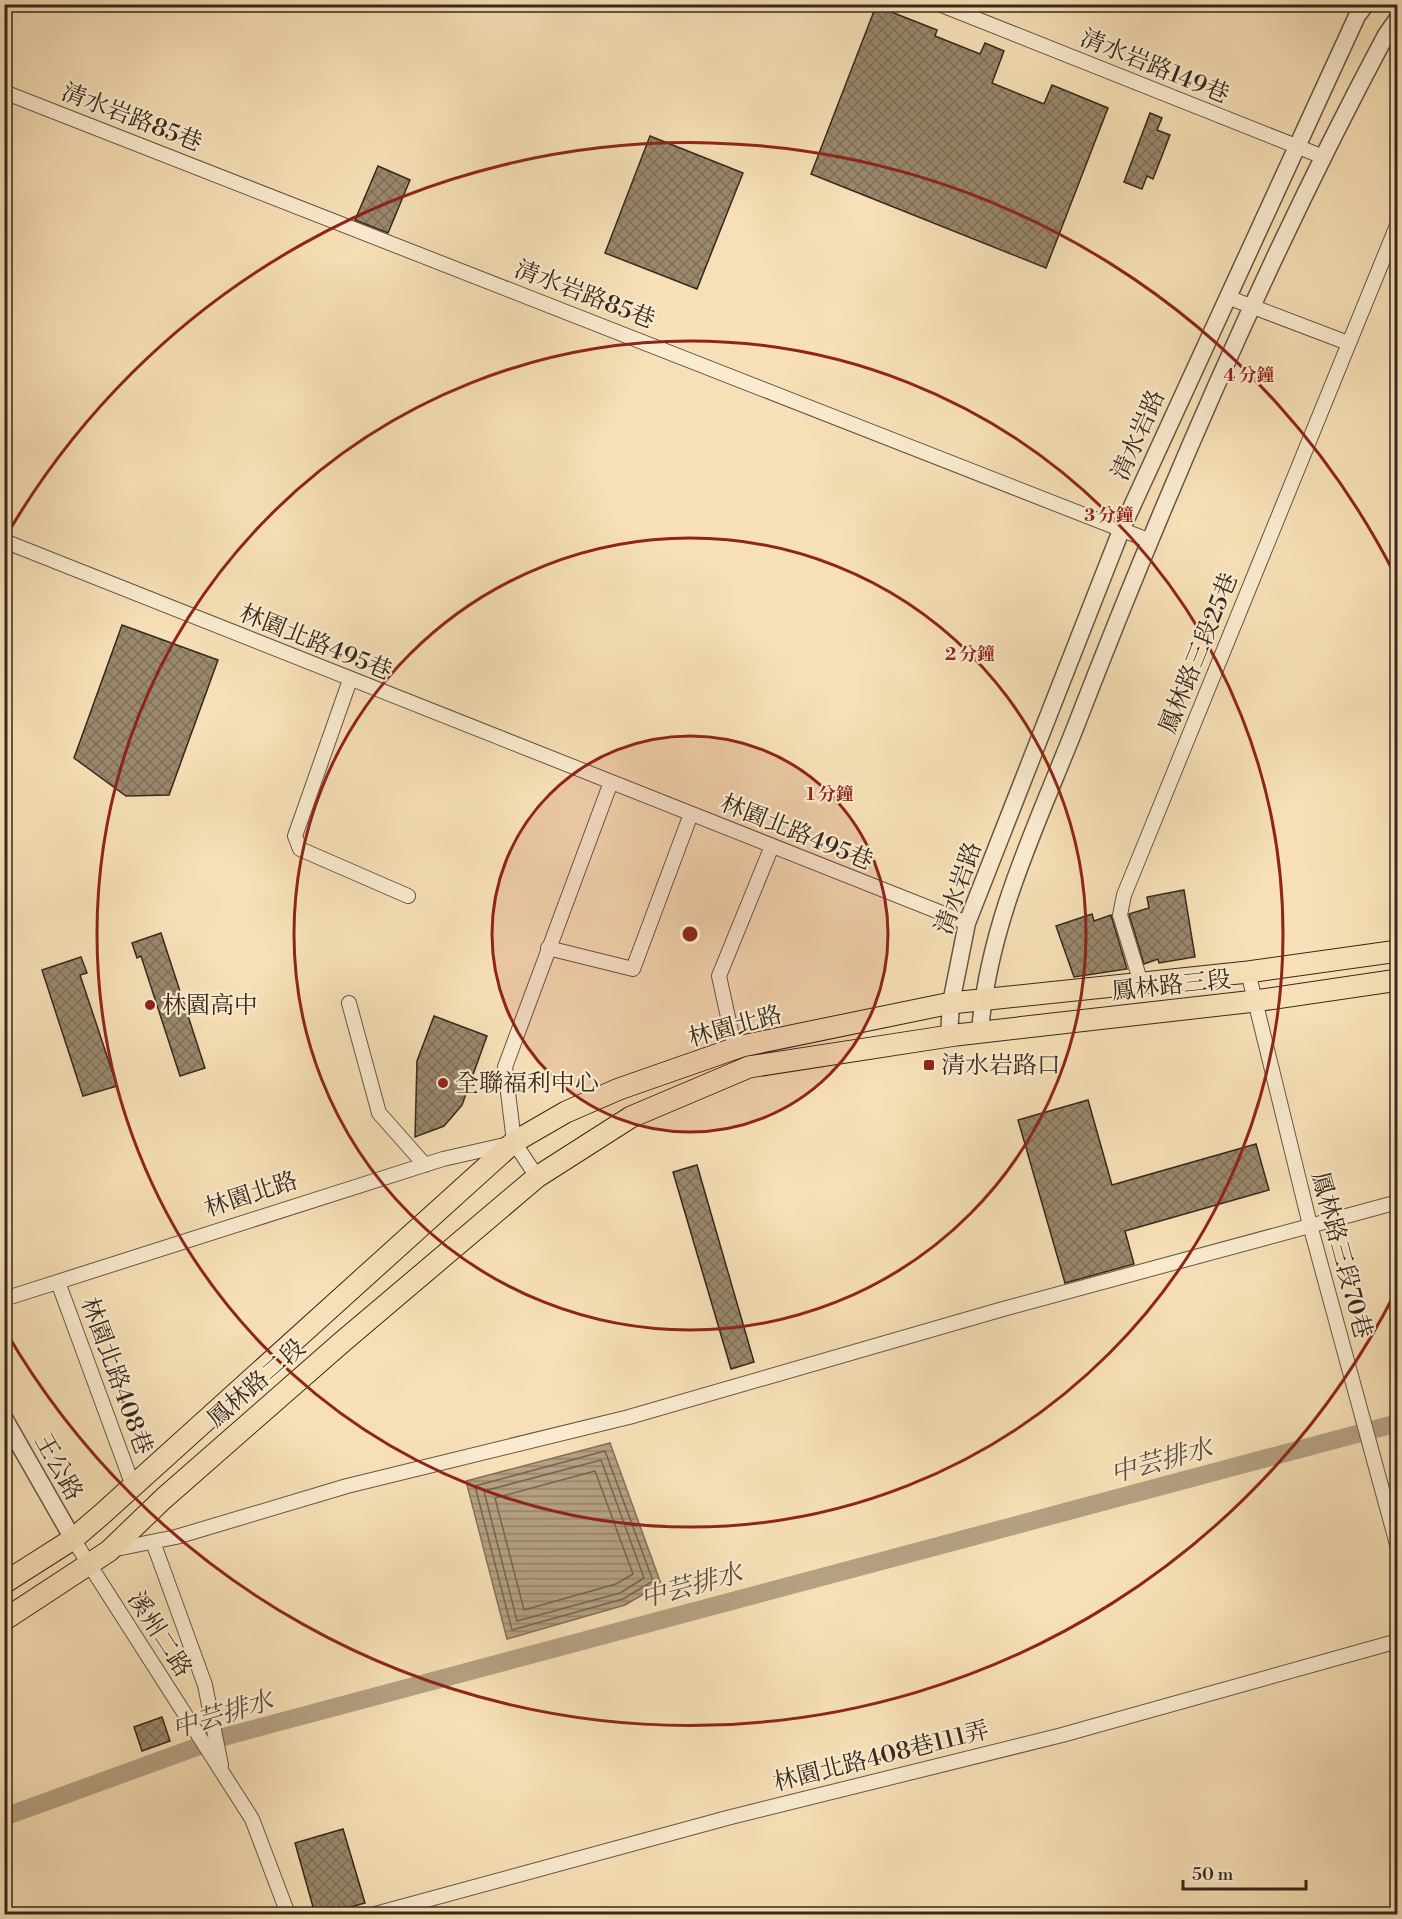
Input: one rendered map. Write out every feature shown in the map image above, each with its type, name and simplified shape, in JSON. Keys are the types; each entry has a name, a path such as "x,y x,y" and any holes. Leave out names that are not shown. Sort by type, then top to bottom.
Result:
{"main road":[{"name":"鳳林路三段","path":"982,1000 1248,972 1398,951"},
{"name":"鳳林路三段","path":"950,1036 1255,1001 1398,980"},
{"name":"林園北路","path":"514,1143 566,1112 619,1089 735,1049 951,1003 982,1000"},
{"name":"林園北路","path":"537,1177 632,1117 749,1067 950,1036"},
{"name":"鳳林路二段","path":"4,1583 73,1539 514,1143"},
{"name":"鳳林路二段","path":"4,1620 109,1551 163,1499 341,1342 537,1177"}],"street":[{"name":"清水岩路149巷","path":"939,4 1321,156"},
{"name":"清水岩路","path":"950,1036 951,1003 967,923 1122,528 1296,146 1357,16 1366,4"},
{"name":"清水岩路","path":"980,1032 982,1000 996,931 1148,540 1321,156 1386,34 1398,18"},
{"name":"清水岩路85巷","path":"4,92 1148,540"},
{"name":"鳳林路三段25巷","path":"1141,983 1120,915 1124,895 1398,223"},
{"path":"1227,297 1348,343"},
{"name":"林園北路495巷","path":"4,541 967,923"},
{"path":"350,680 296,836 300,849 408,896"},
{"path":"537,1177 514,1143 505,1067 611,782"},
{"path":"548,948 633,969 691,814"},
{"path":"735,1049 719,976 772,846"},
{"name":"鳳林路三段70巷","path":"1248,972 1310,1225 1398,1548"},
{"path":"350,1003 379,1113 425,1165"},
{"name":"林園北路","path":"4,1299 425,1165 514,1143"},
{"path":"109,1551 153,1542 346,1486 629,1417 1003,1309 1398,1202"},
{"name":"林園北路408巷","path":"58,1282 133,1486"},
{"name":"王公路","path":"4,1418 73,1539"},
{"name":"溪州二路","path":"73,1539 199,1735 216,1757 223,1776 252,1819 288,1914"},
{"path":"153,1542 205,1684 214,1728 216,1757"},
{"name":"林園北路408巷111弄","path":"375,1914 727,1818 1062,1735 1398,1641"}],"water":[{"path":"610,1443 661,1584 625,1605 507,1639 466,1481"}],"building":[{"path":"876,6 937,30 935,36 980,54 985,43 1004,51 992,83 1044,104 1052,85 1108,108 1046,268 811,174"},
{"path":"1150,113 1162,118 1157,130 1170,135 1153,179 1147,176 1142,189 1124,182"},
{"path":"650,136 743,173 697,289 605,253"},
{"path":"378,166 410,180 388,233 355,220"},
{"path":"122,625 218,660 169,795 126,796 74,758"},
{"path":"1184,890 1195,957 1159,963 1158,959 1144,964 1129,914 1149,908 1147,897"},
{"path":"1092,914 1094,921 1111,915 1127,969 1074,977 1056,926"},
{"path":"161,933 205,1068 180,1076 141,956 137,958 132,943"},
{"path":"81,957 87,973 80,975 117,1086 83,1096 42,970"},
{"name":"全聯福利中心","path":"434,1016 487,1036 462,1105 444,1126 415,1137 417,1061"},
{"path":"1088,1100 1112,1185 1256,1144 1269,1190 1125,1231 1134,1264 1065,1283 1018,1120"},
{"path":"697,1165 754,1362 731,1369 673,1172"},
{"path":"162,1717 170,1741 142,1751 134,1727"},
{"path":"343,1829 365,1903 325,1914 315,1914 295,1843"}],"waterway":[{"name":"中芸排水","path":"4,1817 227,1736 1398,1423"}],"place":[{"name":"林園高中","path":"150,1005"},
{"name":"清水岩路口","path":"929,1065"},
{"name":"全聯福利中心","path":"443,1083"}]}
